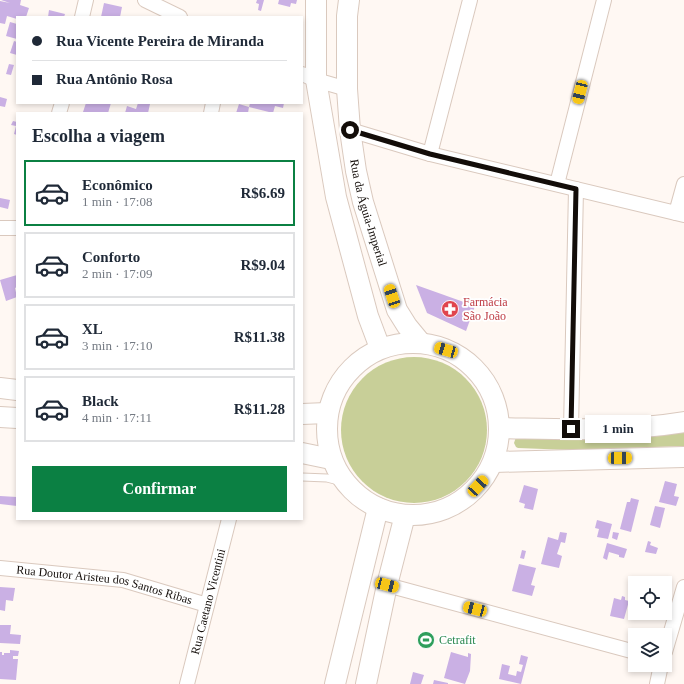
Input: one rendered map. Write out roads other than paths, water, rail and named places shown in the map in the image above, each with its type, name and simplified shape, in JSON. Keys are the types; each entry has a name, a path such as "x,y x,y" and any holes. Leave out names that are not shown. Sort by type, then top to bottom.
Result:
{"street":[{"path":"82,16 86,0"},
{"path":"145,0 178,16"},
{"path":"316,0 309,77 336,197 368,316 380,348"},
{"name":"Rua da Águia-Imperial","path":"349,0 347,16 347,88 350,130 356,171 363,202 397,310 407,326 421,343"},
{"path":"430,154 470,0"},
{"path":"557,184 604,0"},
{"path":"309,77 347,88"},
{"path":"350,130 430,154 680,214 684,184"},
{"path":"571,429 576,189"},
{"path":"0,228 16,228"},
{"path":"421,343 446,350 468,362 484,381 495,403 500,428 497,452 494,462 485,478 472,493 452,507 429,514 405,515 378,508 358,496 342,480 331,459 326,438 327,413 334,397 353,369 367,357 380,348 396,344 421,343"},
{"path":"0,388 16,390"},
{"path":"303,414 327,413"},
{"path":"0,417 16,418"},
{"path":"500,428 571,429 642,427 684,422"},
{"path":"303,453 331,459"},
{"path":"494,462 684,457"},
{"path":"335,684 378,508"},
{"path":"366,684 387,585 405,515"},
{"name":"Rua Caetano Vicentini","path":"187,684 229,520"},
{"name":"Rua Doutor Aristeu dos Santos Ribas","path":"0,568 123,580 207,605"},
{"path":"387,585 628,650"},
{"path":"672,628 684,588"},
{"path":"656,684 659,672"}],"lane":[{"path":"303,477 327,478 346,483"}],"place":[{"name":"Farmácia São João","path":"450,309"},
{"name":"Cetrafit","path":"426,640"}]}
